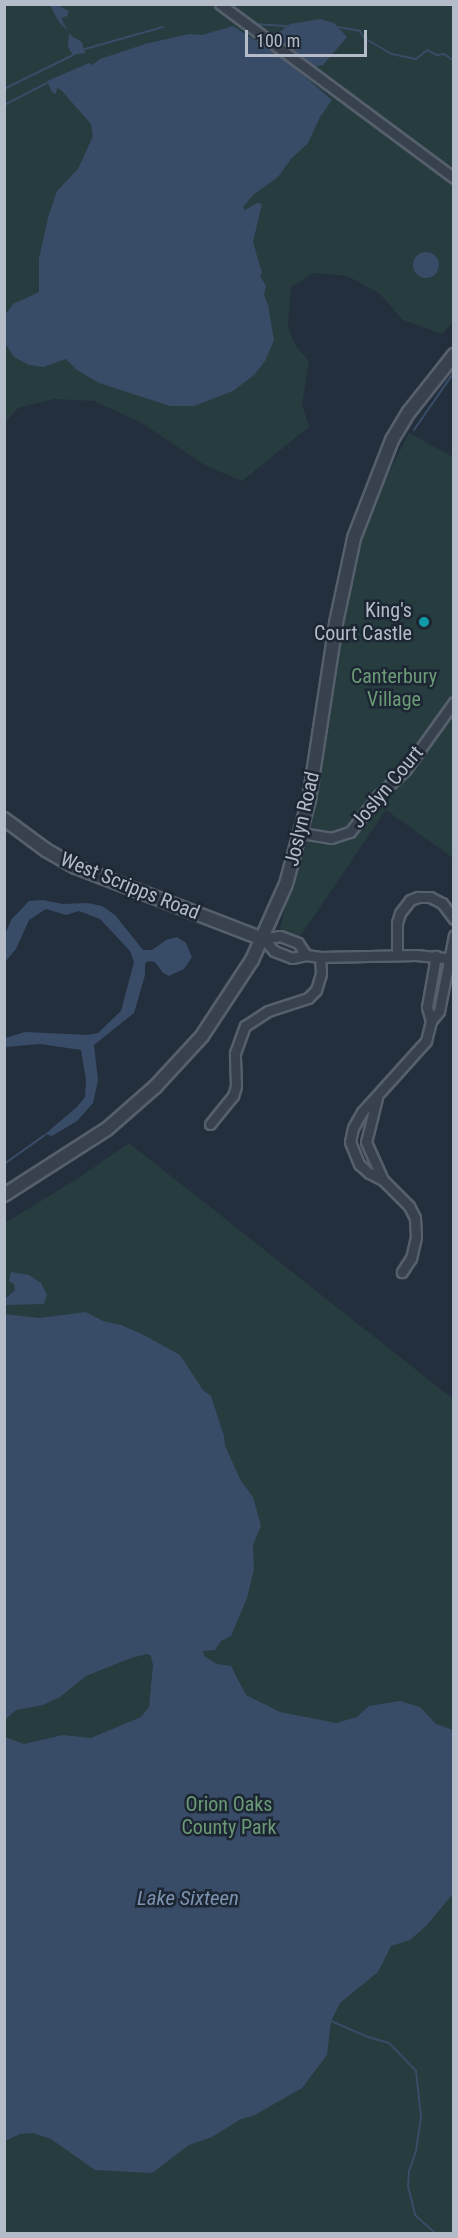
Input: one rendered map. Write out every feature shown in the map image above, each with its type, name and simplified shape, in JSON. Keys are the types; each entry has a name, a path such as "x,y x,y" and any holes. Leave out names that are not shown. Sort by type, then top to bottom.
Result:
{"street":[{"path":"220,4 453,178"},
{"name":"Joslyn Road","path":"4,1195 107,1128 155,1087 195,1043 222,1007 263,939 286,884 309,800 336,623 354,538 392,440 415,404 453,355"},
{"name":"Joslyn Court","path":"301,832 331,838 350,832 378,796 406,769 453,702"},
{"name":"West Scripps Road","path":"4,819 46,850 76,867 263,939 274,951 292,958 306,955 320,957 397,955 436,956 452,959"},
{"path":"397,955 397,923 400,913 410,900 430,897 449,910 453,919"},
{"path":"402,1272 411,1258 416,1237 415,1218 409,1206 382,1180 359,1164 350,1142 353,1128 362,1112 426,1041 432,1021 439,1011 452,959 453,935"},
{"name":"West Scripps Road","path":"263,939 280,936 298,944 306,955"},
{"path":"432,1021 427,1007 436,956"},
{"path":"210,1124 233,1096 236,1086 235,1053 245,1026 268,1011 308,998 316,990 321,974 320,957"},
{"path":"379,1094 366,1142 382,1180"}],"green space":[{"path":"4,5 453,5 453,170 415,147 255,27 244,29 453,184 453,322 442,334 403,320 379,293 347,276 313,273 291,287 288,328 297,348 309,361 302,404 309,427 242,481 206,466 140,422 94,401 54,399 18,408 5,423"},
{"name":"Canterbury Village","path":"409,433 453,457 453,858 386,810 299,938 280,928 294,874 306,847 355,560 370,510"},
{"name":"Orion Oaks County Park","path":"129,1143 453,1399 453,2233 5,2234 5,1223 80,1177"}],"water":[{"path":"50,5 57,5 69,11 67,16 61,18 68,31 59,22"},
{"path":"320,19 334,23 347,37 323,65 315,67 282,45 279,32 290,24"},
{"path":"233,26 283,58 332,100 320,117 308,143 291,159 278,177 253,195 243,207 245,210 257,203 262,204 253,242 262,273 260,276 266,286 264,295 274,340 265,361 254,375 233,391 194,406 170,406 99,383 77,370 66,359 43,367 29,365 14,357 5,343 5,315 13,304 39,292 39,258 49,214 57,191 78,169 93,136 91,124 61,90 57,88 56,94 52,92 47,81 89,63 92,65 100,59 145,44 189,34 202,35"},
{"path":"69,33 82,42 85,53 73,55 68,47"},
{"path":"426,252 435,256 439,265 435,274 426,278 417,274 413,265 417,256"},
{"path":"43,900 63,904 88,903 102,906 115,915 143,950 152,950 166,940 177,937 186,943 192,957 184,969 169,976 163,973 155,962 148,961 145,964 145,975 134,1013 94,1045 98,1080 93,1103 77,1121 52,1136 45,1134 77,1107 85,1097 86,1080 81,1050 40,1044 5,1047 5,1038 25,1032 88,1035 98,1033 121,1011 134,962 130,951 100,919 79,911 66,915 46,909 29,920 16,949 5,962 5,935 11,920 29,901"},
{"path":"11,1272 29,1275 41,1283 47,1295 44,1304 5,1305 5,1299 15,1290 14,1284 9,1281"},
{"name":"Lake Sixteen","path":"86,1312 103,1321 121,1325 142,1334 180,1355 203,1390 211,1396 225,1446 241,1481 253,1497 261,1526 253,1545 254,1569 247,1598 231,1636 221,1641 215,1650 203,1651 204,1656 217,1664 231,1666 246,1695 280,1712 336,1723 357,1717 369,1706 400,1701 420,1707 436,1724 453,1730 454,1892 427,1925 410,1940 391,1946 378,1972 340,2003 331,2021 327,2055 302,2088 253,2116 241,2119 212,2137 189,2145 152,2173 95,2170 51,2139 33,2133 20,2134 5,2141 5,1737 24,1744 63,1735 91,1738 141,1717 149,1707 153,1665 151,1656 147,1654 86,1676 60,1697 43,1705 16,1710 5,1720 5,1314 39,1318"}],"waterway":[{"path":"256,24 288,26"},
{"path":"85,49 163,27"},
{"path":"338,27 360,31 364,38 392,54 416,59 427,50 437,55 444,54 454,61"},
{"path":"4,89 73,55"},
{"path":"4,105 47,83"},
{"path":"414,430 454,372"},
{"path":"4,1164 45,1135"},
{"path":"331,2021 368,2037 389,2043 416,2071 421,2116 408,2186 415,2215 436,2234"}],"place":[{"name":"King's Court Castle","path":"424,622"}]}
